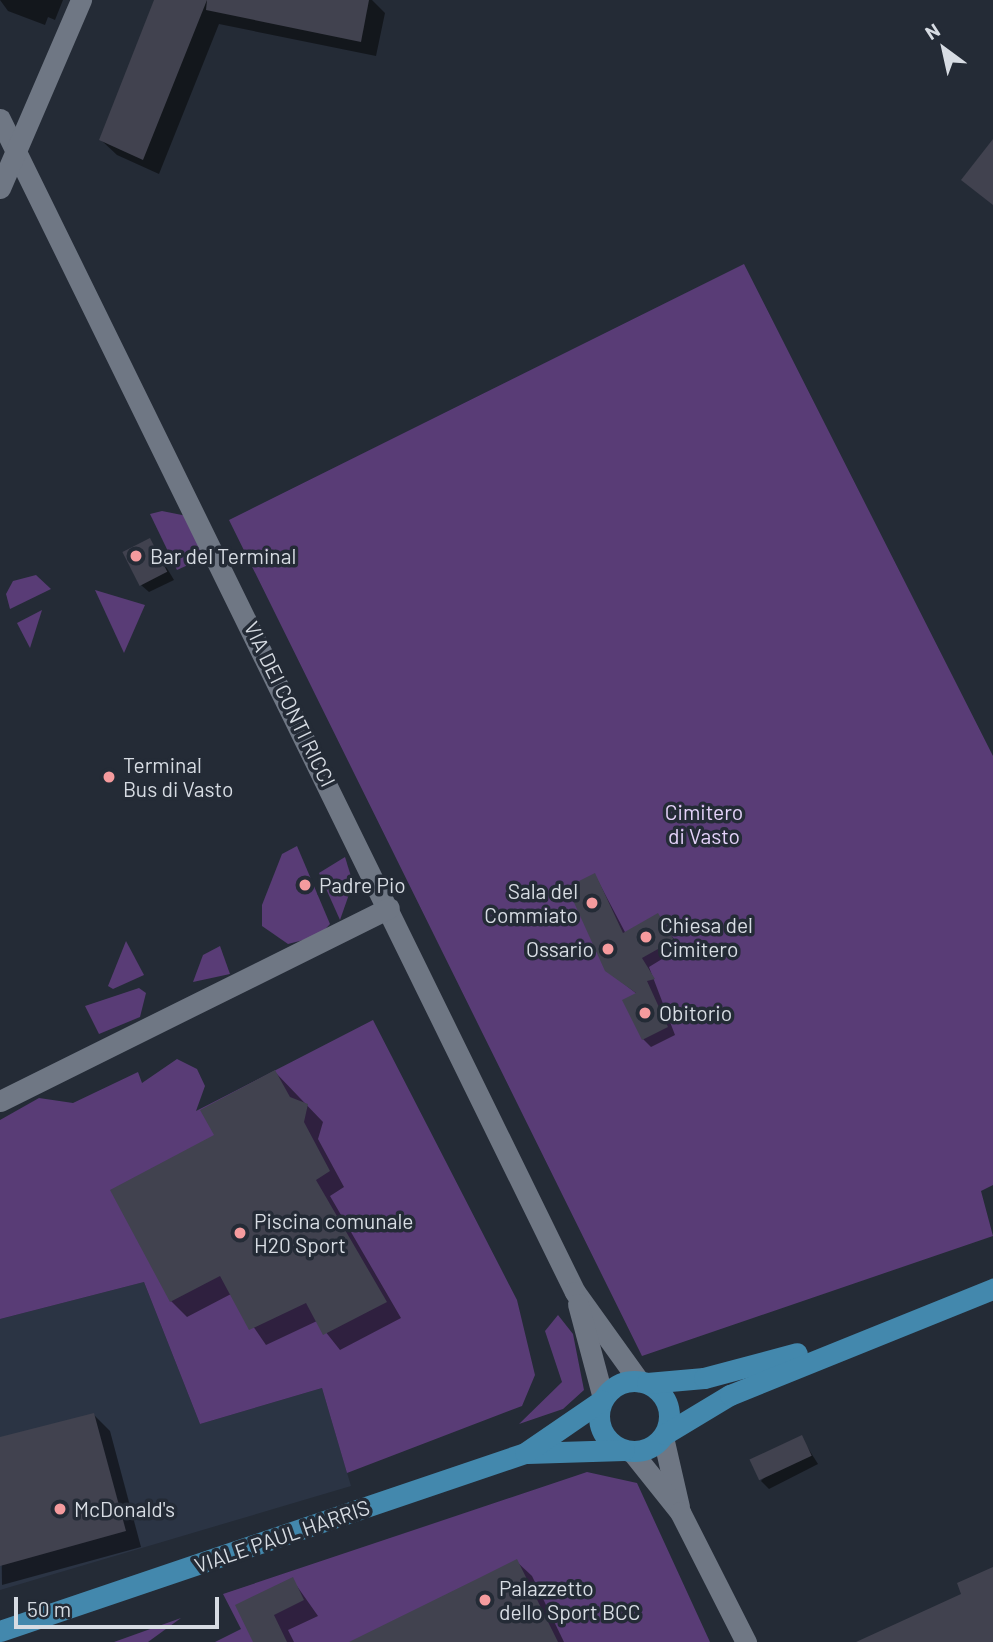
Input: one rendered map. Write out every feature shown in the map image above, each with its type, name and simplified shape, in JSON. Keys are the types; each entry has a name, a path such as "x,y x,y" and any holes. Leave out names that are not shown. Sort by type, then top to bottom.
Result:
{"main road":[{"path":"854,1342 704,1378 618,1384 603,1399 601,1430 628,1451 664,1436 730,1395 854,1342 993,1289"},
{"path":"643,1382 668,1404 664,1436"},
{"name":"VIALE PAUL HARRIS","path":"0,1631 40,1622 525,1453 603,1399"},
{"name":"VIALE PAUL HARRIS","path":"525,1453 628,1451"},
{"name":"VIALE PAUL HARRIS","path":"3,1642 40,1622"}],"street":[{"path":"0,188 81,0"},
{"name":"VIA DEI CONTI RICCI","path":"0,119 19,147 575,1292 603,1399"},
{"path":"0,1101 390,908"},
{"name":"VIA DEI CONTI RICCI","path":"575,1292 643,1382"},
{"path":"664,1436 680,1512"},
{"path":"628,1451 680,1512 746,1642"}],"shaded area":[{"path":"144,1282 200,1424 322,1388 351,1486 0,1590 0,1319"}],"green space":[{"name":"Cimitero di Vasto","path":"744,264 993,756 993,1185 981,1191 993,1236 642,1356 229,520"},
{"path":"162,511 187,516 210,555 177,570 150,514"},
{"path":"36,575 51,589 10,609 6,594 13,581"},
{"path":"95,590 145,605 124,653"},
{"path":"42,610 30,648 17,623"},
{"path":"297,846 330,924 319,936 288,944 262,926 262,905 282,854"},
{"path":"345,857 353,883 340,920 319,873"},
{"path":"126,941 144,975 113,989 108,986"},
{"path":"220,946 230,974 193,982 203,955"},
{"path":"139,988 146,993 140,1017 99,1034 85,1006"},
{"path":"373,1020 517,1300 535,1375 522,1406 347,1473 322,1388 200,1424 144,1282 0,1319 0,1120 39,1098 73,1103 138,1072 142,1083 177,1059 197,1069 205,1086 196,1111"},
{"path":"558,1315 573,1334 584,1390 563,1409 519,1424 562,1382 545,1331"},
{"path":"587,1472 637,1483 710,1642 215,1642 241,1629 223,1594"},
{"path":"181,1618 148,1642 114,1642"}],"building":[{"path":"154,0 207,0 143,160 99,140"},
{"path":"207,0 369,0 361,42 206,10"},
{"path":"993,139 993,205 961,180"},
{"name":"Bar del Terminal","path":"150,538 167,572 140,586 122,552"},
{"path":"595,873 623,933 658,913 674,940 642,958 655,979 647,981 668,1027 642,1040 622,1000 636,993 605,971 567,887"},
{"name":"Piscina comunale H20 Sport","path":"275,1070 290,1097 308,1104 304,1122 330,1171 316,1180 387,1302 323,1335 306,1303 249,1330 220,1276 170,1302 110,1190 214,1135 200,1110"},
{"name":"McDonald's","path":"94,1413 126,1531 0,1566 0,1437"},
{"path":"802,1435 812,1456 759,1480 749,1460"},
{"name":"Palazzetto dello Sport BCC","path":"517,1559 558,1642 349,1642 481,1577"},
{"path":"993,1567 993,1642 856,1642 961,1594 957,1583"},
{"path":"293,1577 304,1600 274,1615 287,1642 253,1642 235,1605"}],"place":[{"name":"Bar del Terminal","path":"136,556"},
{"name":"Terminal Bus di Vasto","path":"109,777"},
{"name":"Padre Pio","path":"305,885"},
{"name":"Sala del Commiato","path":"592,903"},
{"name":"Chiesa del Cimitero","path":"646,937"},
{"name":"Ossario","path":"608,949"},
{"name":"Obitorio","path":"645,1013"},
{"name":"Piscina comunale H20 Sport","path":"240,1233"},
{"name":"McDonald's","path":"60,1509"},
{"name":"Palazzetto dello Sport BCC","path":"485,1600"}]}
